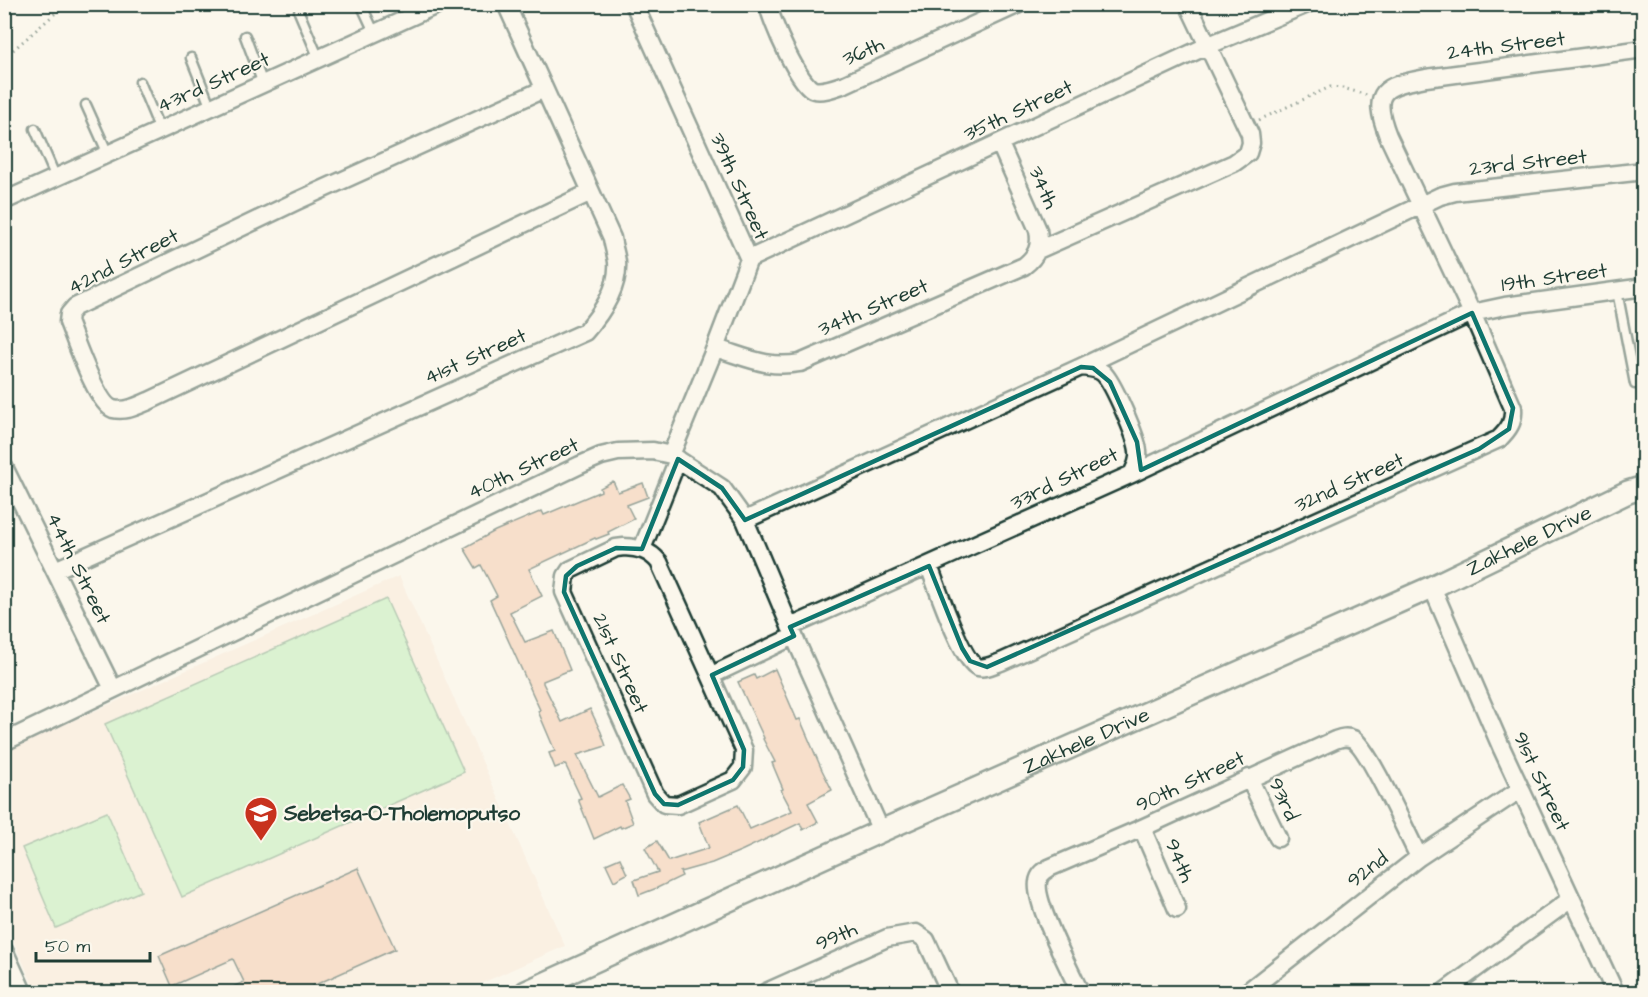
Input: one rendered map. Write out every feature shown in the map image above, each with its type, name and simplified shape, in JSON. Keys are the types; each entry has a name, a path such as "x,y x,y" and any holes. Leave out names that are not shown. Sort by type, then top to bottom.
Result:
{"street":[{"name":"41st Street","path":"55,570 585,332 601,313 613,285 617,265 612,238 506,4"},
{"name":"39th Street","path":"634,4 749,259 642,549"},
{"name":"36th","path":"768,4 784,48 807,87 814,90 831,89 845,84 1019,4"},
{"path":"1188,4 1247,125"},
{"name":"35th Street","path":"749,259 1207,46 1307,4"},
{"name":"43rd Street","path":"4,201 375,34 429,7"},
{"name":"24th Street","path":"1381,98 1385,90 1399,83 1644,49"},
{"name":"42nd Street","path":"544,89 297,201 75,307 69,314 68,322 100,399 111,408 128,410 591,192"},
{"name":"32nd Street","path":"929,566 969,661 978,667 987,667 1479,449 1499,439 1509,429 1514,419 1513,408 1472,313 1419,205 1381,118 1381,98"},
{"name":"34th Street","path":"715,348 764,363 782,366 800,363 1024,266 1033,259 1038,250 1243,158 1248,153 1251,142 1247,125"},
{"name":"34th","path":"1000,144 1038,230 1040,239 1038,250"},
{"name":"23rd Street","path":"1081,368 1419,205 1455,192 1644,171"},
{"name":"19th Street","path":"1132,474 1472,313 1505,306 1644,287"},
{"path":"745,520 1081,368"},
{"name":"33rd Street","path":"712,675 792,631 1132,474 1138,462 1137,442 1110,382 1103,373 1094,368 1081,368"},
{"name":"40th Street","path":"4,742 601,456 633,450 653,451 675,457 722,488 745,520 880,831"},
{"name":"44th Street","path":"4,467 113,689"},
{"name":"Zakhele Drive","path":"526,993 880,831 1432,586 1528,538 1628,492 1644,487"},
{"name":"21st Street","path":"616,548 642,549 651,553 659,562 712,675 744,750 743,767 733,780 719,787 678,805 664,804 650,784 564,592 566,576 577,566 616,548"},
{"name":"91st Street","path":"1432,586 1478,695 1615,993"},
{"name":"90th Street","path":"1080,993 1038,899 1038,881 1041,874 1049,868 1335,740 1344,737 1351,738 1366,754 1419,857"},
{"name":"93rd","path":"1249,778 1278,838"},
{"name":"92nd","path":"1247,993 1419,857 1521,789"},
{"name":"94th","path":"1142,828 1177,909"},
{"path":"1444,993 1571,899"},
{"name":"99th","path":"766,993 887,938 916,933 926,940 950,993"},
{"path":"4,950 23,993"}],"lane":[{"path":"361,4 375,34"},
{"path":"299,12 319,59"},
{"path":"245,36 264,84"},
{"path":"191,58 211,108"},
{"path":"140,82 160,130"},
{"path":"86,105 108,154"},
{"path":"35,129 56,178"},
{"path":"1617,291 1635,384"}],"path":[{"path":"4,58 66,4"},
{"path":"1247,125 1330,87 1381,98"}],"highlighted area":[{"path":"1472,313 1513,408 1509,429 1479,449 987,667 970,661 962,648 929,566 790,627 794,636 712,675 744,750 743,767 733,780 678,805 664,804 655,794 564,592 566,576 577,566 616,548 642,549 678,459 722,488 745,520 1081,367 1093,368 1110,382 1137,442 1141,470"}],"shaded area":[{"name":"Sebetsa-O-Tholemoputso","path":"399,576 565,946 462,992 36,992 5,922 4,761 9,749"}],"green space":[{"path":"386,599 464,772 182,897 105,724"},
{"path":"107,812 141,891 56,928 22,848"}],"building":[{"path":"613,481 618,492 643,483 648,497 627,505 634,519 608,532 609,534 595,538 529,569 542,596 510,612 525,642 554,631 570,670 543,681 543,683 562,722 590,709 606,746 577,755 598,797 622,785 630,799 625,801 633,823 621,828 620,826 594,839 578,799 581,798 565,764 555,768 549,753 555,751 538,711 540,710 490,600 497,596 481,565 476,568 464,548 495,531 542,511 544,515 601,491 600,488"},
{"path":"775,669 797,720 800,719 832,790 808,803 818,822 803,830 800,823 712,863 680,872 682,876 639,895 634,880 658,872 645,848 657,841 669,861 709,848 699,822 738,805 750,829 792,811 781,790 783,789 772,763 775,762 738,682 754,675 756,679"},
{"path":"620,858 627,874 614,881 606,864"},
{"path":"358,868 395,949 297,993 220,993 244,982 233,959 172,986 159,956"}],"place":[{"name":"Sebetsa-O-Tholemoputso","path":"261,842"}]}
